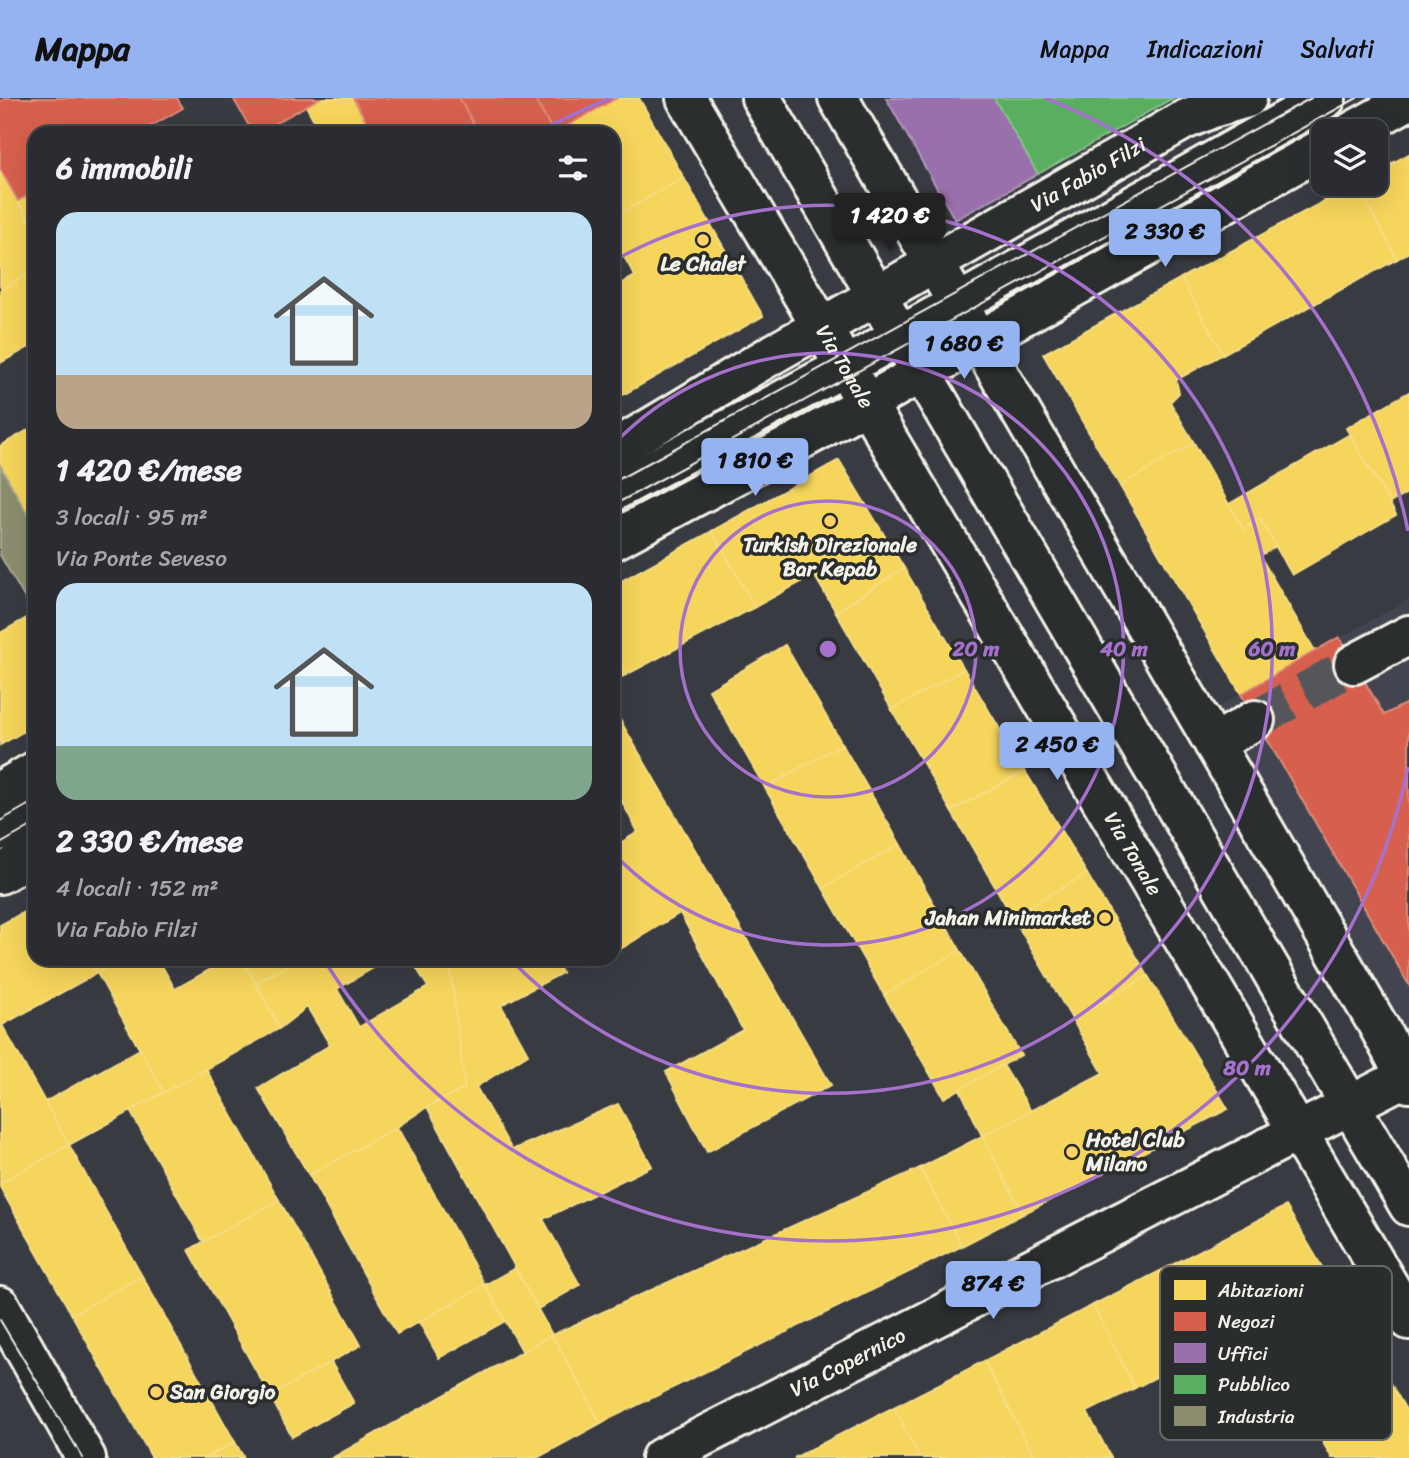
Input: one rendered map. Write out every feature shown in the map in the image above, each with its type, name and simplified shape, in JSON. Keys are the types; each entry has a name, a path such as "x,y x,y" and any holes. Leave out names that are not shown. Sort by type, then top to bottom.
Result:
{"street":[{"name":"Via Tonale","path":"687,98 1377,1266"},
{"path":"761,98 1409,1206"},
{"path":"838,98 1408,1078"},
{"name":"Via Fabio Filzi","path":"620,446 671,417 773,352 822,327 1184,120 1247,98"},
{"path":"620,488 846,366 1326,98"},
{"path":"1375,119 1409,100"},
{"path":"620,537 1311,155"},
{"path":"1354,664 1409,635"},
{"path":"1214,744 1255,720"},
{"path":"0,791 28,775"},
{"path":"0,831 28,815"},
{"path":"0,874 28,858"},
{"name":"Via Copernico","path":"661,1458 1350,1105 1408,1078"},
{"name":"Via Tonale","path":"1392,1291 1409,1320"},
{"path":"0,1306 86,1458"}],"shaded area":[{"path":"1409,599 1409,1053 1211,711"}],"building: Abitazioni":[{"path":"320,98 353,98 369,126 317,126 306,106"},
{"path":"617,98 639,98 684,178 620,214 620,126 567,126"},
{"path":"1409,154 1409,252 1397,259 1363,196 1388,196 1388,165"},
{"path":"0,169 28,219 28,274 2,289"},
{"path":"684,178 763,316 620,396 620,284 635,276 620,250 620,214"},
{"path":"28,196 28,219 18,201"},
{"path":"1334,196 1363,196 1397,259 1223,354 1181,278"},
{"path":"28,274 28,348 0,363 0,290"},
{"path":"1181,278 1223,354 1176,380 1179,393 1170,402 1194,443 1120,486 1043,354"},
{"path":"1409,392 1409,492 1390,503 1346,428"},
{"path":"28,430 28,515 0,465 0,446"},
{"path":"1350,434 1396,515 1292,575 1260,519 1243,529 1229,504"},
{"path":"1194,443 1243,529 1260,519 1276,546 1260,556 1315,651 1241,694 1120,486"},
{"path":"839,460 904,568 836,612 814,575 755,607 712,531"},
{"path":"712,531 755,607 626,675 620,665 620,582"},
{"path":"904,568 964,669 892,710 836,612"},
{"path":"28,617 28,729 0,745 0,633"},
{"path":"785,645 842,744 765,788 709,690"},
{"path":"620,665 626,675 620,678"},
{"path":"964,669 1025,771 951,811 892,710"},
{"path":"620,720 831,1085 707,1152 666,1072 743,1030 680,913 620,949 620,843 638,832 620,798"},
{"path":"842,744 900,844 823,888 765,788"},
{"path":"1025,771 1087,874 1012,916 951,811"},
{"path":"900,844 960,950 884,995 823,888"},
{"path":"1087,874 1148,976 1072,1019 1012,916"},
{"path":"28,910 28,966 93,966 97,973 2,1025 69,1145 0,1183 0,925"},
{"path":"960,950 1021,1055 944,1098 884,995"},
{"path":"93,966 110,966 97,973"},
{"path":"110,966 162,966 175,989 216,966 246,966 280,1028 164,1093 97,973"},
{"path":"246,966 287,966 256,983"},
{"path":"287,966 377,966 337,989 359,1027 428,987 415,966 450,966 465,1088 309,1175 258,1088 330,1045 307,1007 280,1028 256,983"},
{"path":"450,966 558,966 562,973 501,1005 528,1054 476,1087 512,1150 618,1104 652,1166 543,1219 580,1285 538,1309 427,1107 465,1088"},
{"path":"1148,976 1228,1109 1023,1214 982,1136 1103,1073 1072,1019"},
{"path":"140,1049 164,1093 69,1145 45,1102"},
{"path":"1003,1065 1031,1111 982,1136 960,1089"},
{"path":"206,1069 279,1200 203,1242 130,1111"},
{"path":"397,1127 485,1285 397,1334 309,1175"},
{"path":"982,1136 1023,1214 962,1246 920,1168"},
{"path":"69,1145 142,1276 72,1315 0,1187 0,1183"},
{"path":"920,1168 962,1246 601,1423 552,1335"},
{"path":"279,1200 361,1345 270,1396 189,1250"},
{"path":"1286,1206 1321,1266 1170,1266"},
{"path":"515,1268 552,1335 523,1352 485,1285"},
{"path":"1160,1271 1160,1375 1135,1388 1093,1305"},
{"path":"142,1276 235,1442 205,1458 152,1458 72,1315"},
{"path":"485,1285 505,1321 439,1358 419,1322"},
{"path":"1093,1305 1135,1388 1087,1412 1111,1458 1035,1458 984,1361"},
{"path":"552,1335 601,1423 537,1458 332,1458"},
{"path":"984,1361 1035,1458 920,1458 894,1407"},
{"path":"331,1362 354,1403 292,1437 270,1396"},
{"path":"1392,1386 1409,1415 1409,1458 1332,1458 1321,1440 1392,1440"},
{"path":"894,1407 920,1458 794,1458"},
{"path":"235,1442 244,1458 205,1458"}],"building: Negozi":[{"path":"5,98 177,98 183,108 151,126 28,126 28,196 18,201 0,169 0,101"},
{"path":"233,98 320,98 270,126 249,126"},
{"path":"353,98 459,98 475,126 369,126"},
{"path":"459,98 534,98 550,126 475,126"},
{"path":"534,98 617,98 567,126 550,126"},
{"path":"1339,637 1384,715 1409,702 1409,985 1241,694"}],"building: Uffici":[{"path":"886,98 994,98 1038,174 955,220"}],"building: Pubblico":[{"path":"994,98 1173,98 1038,174"}],"building: Industria":[{"path":"0,465 28,515 28,604 0,555"}],"tunnel":[{"path":"1255,720 1354,664"}],"tram line":[{"path":"620,479 1311,98"},
{"path":"620,502 1357,98"},
{"path":"0,821 28,805"},
{"path":"0,844 28,828"},
{"path":"0,1320 83,1458"}],"place":[{"name":"Le Chalet","path":"703,240"},
{"name":"Turkish Direzionale Bar Kepab","path":"830,521"},
{"name":"Jahan Minimarket","path":"1105,918"},
{"name":"Hotel Club Milano","path":"1072,1152"},
{"name":"San Giorgio","path":"156,1392"}]}
